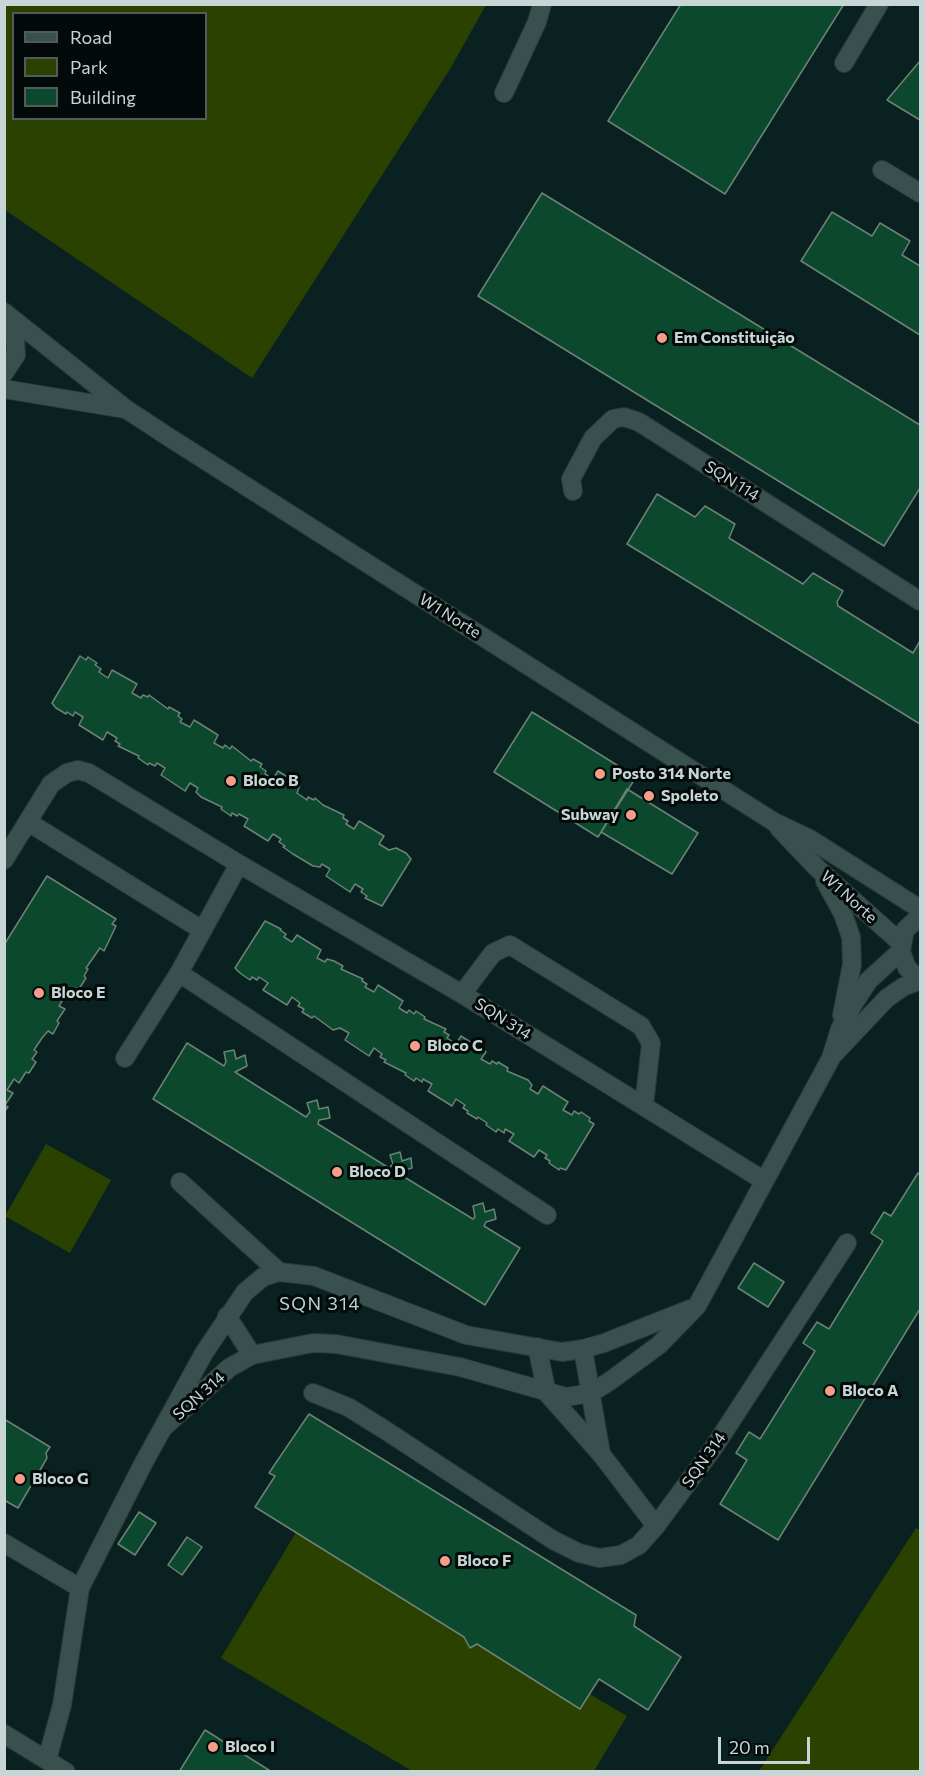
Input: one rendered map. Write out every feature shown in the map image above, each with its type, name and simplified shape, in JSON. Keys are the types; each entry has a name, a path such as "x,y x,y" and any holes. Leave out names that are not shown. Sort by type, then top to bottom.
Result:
{"street":[{"path":"504,93 537,22 542,4"},
{"path":"844,63 879,4"},
{"path":"882,170 921,193"},
{"path":"4,312 15,337 16,355 4,373"},
{"name":"W1 Norte","path":"4,312 126,410 774,822 810,839 921,909"},
{"name":"W1 Norte","path":"4,389 126,410"},
{"name":"SQN 114","path":"573,491 571,479 593,438 613,419 624,417 921,601"},
{"name":"SQN 314","path":"4,860 51,784 67,773 78,770 99,777 239,864 462,994 764,1180"},
{"path":"27,822 202,930"},
{"name":"W1 Norte","path":"774,822 818,869 901,947 907,968 920,980"},
{"path":"125,1058 178,973 239,864"},
{"path":"818,869 843,914 850,937 852,964 840,1029"},
{"name":"SQN 314","path":"165,1426 230,1368 252,1355 313,1343 336,1344 460,1367 547,1394 566,1397 591,1393 659,1345 698,1306 831,1058 840,1029 869,980 901,947 905,930 921,916"},
{"path":"462,994 494,953 510,945 641,1026 651,1043 644,1106"},
{"path":"178,973 547,1215"},
{"name":"SQN 314","path":"831,1058 886,998 920,980"},
{"path":"180,1182 279,1272 314,1276 466,1335 562,1352 583,1349 698,1306"},
{"name":"SQN 314","path":"313,1393 357,1413 553,1540 579,1553 599,1558 621,1555 639,1545 656,1526 714,1447 848,1243"},
{"name":"SQN 314","path":"47,1760 62,1705 80,1588 165,1426 227,1316 245,1292 264,1277 279,1272"},
{"path":"227,1316 252,1355"},
{"path":"460,1367 466,1335"},
{"path":"537,1347 547,1394 602,1454 656,1526"},
{"path":"583,1349 602,1454"},
{"path":"4,1543 80,1588"},
{"path":"4,1734 66,1772"}],"green space":[{"path":"5,4 486,5 450,69 252,378 5,210"},
{"path":"46,1144 111,1180 70,1253 5,1216"},
{"path":"301,1524 627,1716 594,1771 412,1771 221,1658"},
{"path":"916,1528 920,1530 920,1771 759,1771"}],"building":[{"path":"681,4 844,4 725,194 608,121"},
{"path":"920,61 920,120 887,100"},
{"name":"Em Constituição","path":"542,193 920,425 920,488 884,546 478,296"},
{"path":"832,212 872,236 880,223 910,241 902,255 920,266 920,335 801,261"},
{"path":"657,494 695,517 705,506 735,524 729,538 803,584 813,573 843,591 837,602 838,606 913,653 920,641 920,724 627,544"},
{"name":"Bloco B","path":"80,656 86,660 88,657 97,663 95,665 101,669 99,672 108,678 112,670 137,684 132,693 141,698 143,695 148,697 149,695 168,709 169,707 180,713 178,716 182,719 180,722 190,727 194,720 218,735 214,743 223,748 225,745 230,749 232,746 251,761 253,759 262,764 260,767 266,771 265,774 273,779 278,771 300,785 297,793 307,800 308,797 314,800 315,798 323,805 344,815 343,818 348,821 346,824 354,829 359,821 384,836 379,844 389,850 396,848 406,853 411,859 382,906 365,898 367,896 361,892 363,889 355,884 350,892 326,876 330,869 322,864 320,867 313,866 293,854 279,842 281,839 273,834 268,841 244,826 248,819 239,814 237,816 232,813 231,816 221,809 222,807 201,797 196,792 198,788 190,783 185,791 161,775 165,768 157,763 155,766 149,763 148,765 138,758 139,756 118,746 120,744 115,741 117,738 107,732 103,740 79,725 83,717 75,712 73,716 56,708 52,703"},
{"path":"532,712 636,777 598,837 494,772"},
{"path":"627,789 698,833 672,874 601,832"},
{"name":"Bloco E","path":"47,876 116,919 112,924 116,926 104,951 100,948 86,968 88,969 84,976 86,978 79,989 77,988 70,999 65,996 59,1006 65,1009 57,1021 59,1023 53,1034 48,1031 34,1050 37,1052 32,1059 36,1062 29,1073 26,1072 19,1083 14,1079 7,1090 13,1093 5,1105 8,1107 4,1112 4,945"},
{"name":"Bloco C","path":"265,921 281,929 286,934 284,937 292,942 297,935 321,950 317,958 325,962 327,959 334,961 343,966 341,969 363,979 362,981 367,984 365,987 374,992 378,985 403,1001 399,1008 407,1013 409,1010 414,1014 416,1011 425,1017 424,1019 446,1029 444,1032 449,1035 447,1038 456,1044 461,1036 486,1052 481,1059 490,1064 492,1061 497,1064 498,1062 508,1068 507,1071 528,1080 532,1085 530,1089 538,1094 543,1086 568,1102 563,1110 572,1115 574,1111 579,1114 581,1112 590,1118 589,1121 594,1124 566,1170 560,1168 559,1170 549,1163 550,1161 545,1158 547,1155 539,1150 534,1157 509,1141 514,1134 505,1129 504,1133 498,1129 496,1132 478,1117 477,1119 467,1113 468,1111 463,1108 465,1105 456,1099 452,1106 428,1091 432,1084 423,1079 422,1082 416,1078 414,1081 405,1075 406,1073 384,1062 386,1060 380,1057 382,1054 374,1048 369,1056 345,1040 349,1033 340,1028 333,1030 314,1016 312,1018 302,1012 304,1009 298,1006 300,1003 292,997 287,1005 263,990 268,983 259,977 257,980 252,977 250,980 240,973 235,968"},
{"name":"Bloco D","path":"187,1043 224,1066 226,1062 224,1052 234,1050 236,1059 245,1055 247,1066 235,1072 306,1117 310,1112 307,1103 317,1100 319,1109 328,1107 330,1118 319,1120 318,1124 389,1168 393,1164 390,1155 400,1152 402,1161 411,1158 412,1168 404,1170 401,1175 473,1219 475,1217 473,1206 483,1203 485,1212 494,1209 496,1219 486,1222 484,1226 520,1248 485,1305 153,1099"},
{"name":"Bloco A","path":"918,1173 920,1175 920,1309 778,1540 720,1504 747,1460 736,1453 749,1432 760,1439 815,1351 803,1343 817,1322 829,1329 883,1241 871,1233 884,1212 891,1216"},
{"path":"754,1263 784,1282 768,1307 738,1288"},
{"name":"Bloco F","path":"309,1414 636,1615 634,1626 681,1657 648,1710 599,1679 580,1709 477,1644 470,1648 464,1637 255,1507 275,1476 269,1473"},
{"name":"Bloco G","path":"4,1419 50,1447 46,1453 47,1458 18,1508 4,1500"},
{"path":"139,1512 156,1523 135,1555 118,1544"},
{"path":"187,1537 202,1547 182,1575 168,1565"},
{"name":"Bloco I","path":"205,1730 272,1772 179,1772"}],"place":[{"name":"Em Constituição","path":"662,338"},
{"name":"Posto 314 Norte","path":"600,774"},
{"name":"Bloco B","path":"231,781"},
{"name":"Spoleto","path":"649,796"},
{"name":"Subway","path":"631,815"},
{"name":"Bloco E","path":"39,993"},
{"name":"Bloco C","path":"415,1046"},
{"name":"Bloco D","path":"337,1172"},
{"name":"Bloco A","path":"830,1391"},
{"name":"Bloco G","path":"20,1479"},
{"name":"Bloco F","path":"445,1561"},
{"name":"Bloco I","path":"213,1747"}],"district":[{"name":"SQN 314","path":"320,1304"}]}
